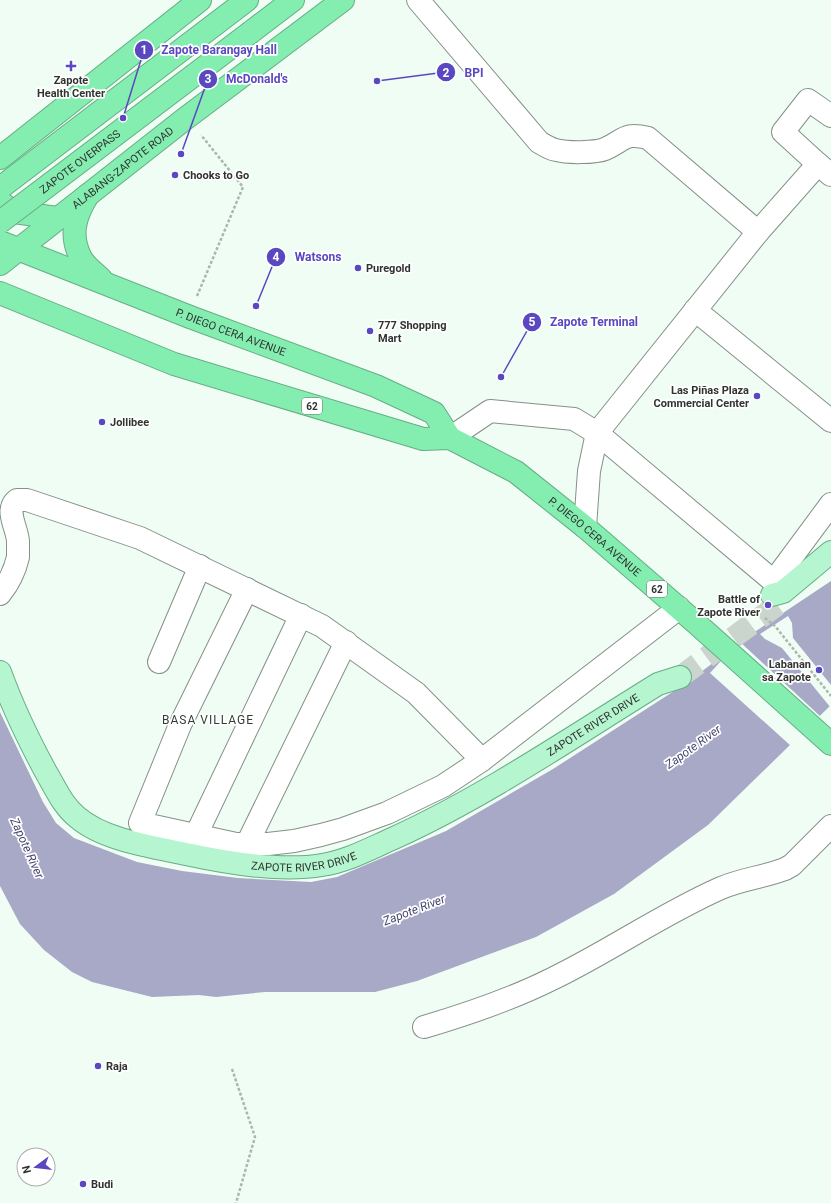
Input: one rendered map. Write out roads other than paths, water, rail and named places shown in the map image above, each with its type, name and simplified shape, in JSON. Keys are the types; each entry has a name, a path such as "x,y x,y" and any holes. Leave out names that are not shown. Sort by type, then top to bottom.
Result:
{"highway":[{"path":"0,188 247,0"},
{"name":"ZAPOTE OVERPASS","path":"0,222 294,0"},
{"name":"ALABANG-ZAPOTE ROAD","path":"0,264 9,246 57,218 186,118 343,0"},
{"path":"4,157 197,1"},
{"path":"90,192 77,212 74,229 75,243 82,259 106,284"},
{"path":"0,202 14,212 57,218"},
{"name":"P. DIEGO CERA AVENUE","path":"9,246 190,318 376,386 434,413 450,438"},
{"name":"P. DIEGO CERA AVENUE","path":"0,293 174,364 423,439 450,438 516,472 585,527 679,608 829,742"}],"main road":[{"path":"776,596 831,552"},
{"name":"ZAPOTE RIVER DRIVE","path":"0,672 26,736 63,802 76,817 92,827 134,843 234,863 289,867 323,865 349,858 424,824 500,781 670,676"}],"street":[{"path":"418,0 539,142 555,150 575,152 604,149 625,137 635,134 648,138 758,232"},
{"path":"585,527 588,471 597,433 758,232 824,169 783,132 808,100 831,116"},
{"path":"695,310 831,421"},
{"path":"450,438 490,411 574,419 597,433 776,596 831,504"},
{"path":"0,594 10,580 18,558 18,541 12,510 14,503 18,500 27,500 140,538 322,626 416,693 482,760"},
{"path":"159,662 200,566"},
{"path":"247,589 180,725 140,822 236,844 294,841 343,829 419,798 443,786 482,760 679,608"},
{"path":"196,835 301,615"},
{"path":"247,844 346,642"},
{"path":"424,1027 507,999 545,982 652,923 721,888 785,869 792,865 831,826"}],"water":[{"name":"Zapote River","path":"831,581 831,705 708,825 614,894 536,937 417,981 375,992 265,992 216,997 199,995 152,997 92,982 72,972 44,950 20,924 0,886 0,712 43,802 56,823 74,838 137,862 182,871 238,878 311,882 337,877 446,831 553,769 685,684 750,635"}],"tunnel":[{"path":"680,677 780,603"}],"place":[{"name":"Zapote Health Center","path":"71,66"},
{"name":"BPI","path":"377,81"},
{"name":"Zapote Barangay Hall","path":"123,118"},
{"name":"McDonald's","path":"181,154"},
{"name":"Chooks to Go","path":"175,175"},
{"name":"Puregold","path":"358,268"},
{"name":"Watsons","path":"256,306"},
{"name":"777 Shopping Mart","path":"370,331"},
{"name":"Zapote Terminal","path":"501,377"},
{"name":"Las Piñas Plaza Commercial Center","path":"757,396"},
{"name":"Jollibee","path":"102,422"},
{"name":"Battle of Zapote River","path":"768,605"},
{"name":"Labanan sa Zapote","path":"819,670"},
{"name":"Raja","path":"98,1066"},
{"name":"Budi","path":"83,1184"}],"district":[{"name":"BASA VILLAGE","path":"208,720"}]}
